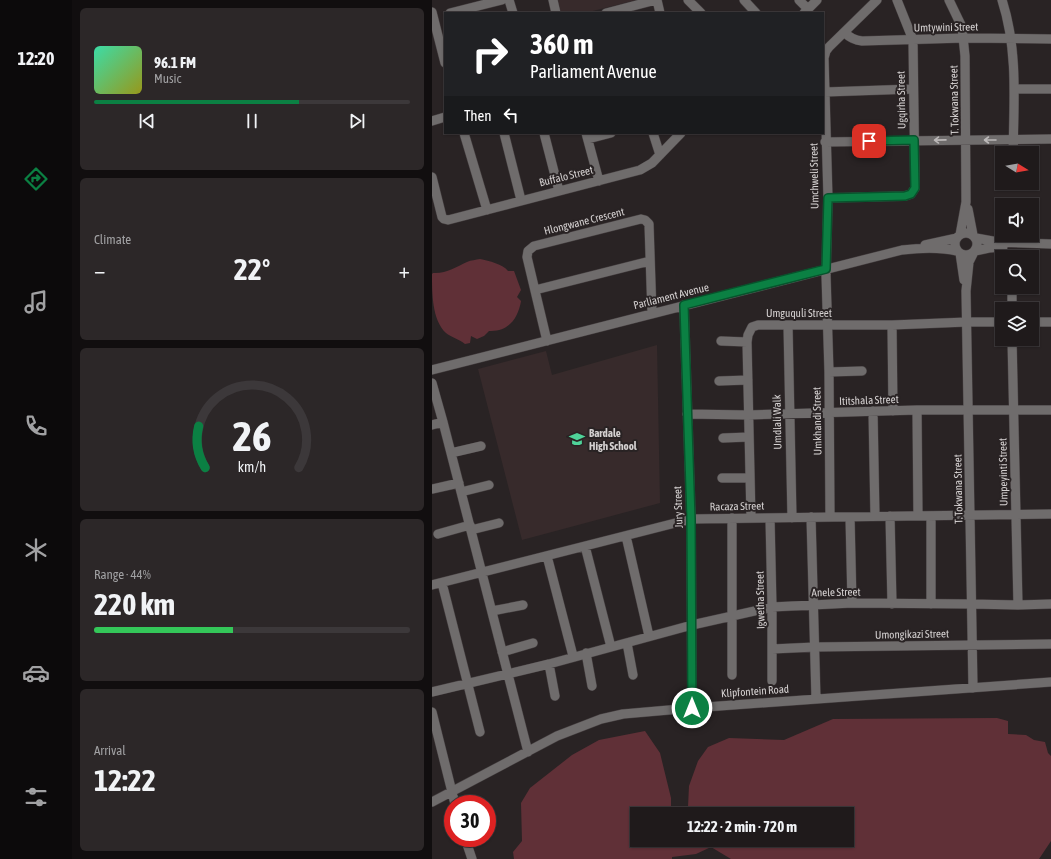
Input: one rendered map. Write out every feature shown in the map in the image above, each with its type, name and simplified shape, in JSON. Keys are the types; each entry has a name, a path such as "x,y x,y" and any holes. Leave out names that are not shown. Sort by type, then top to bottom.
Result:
{"street":[{"path":"454,12 502,0"},
{"path":"509,0 513,12"},
{"path":"553,0 556,12"},
{"path":"610,12 656,0 660,12"},
{"path":"688,0 700,12"},
{"path":"744,0 755,12"},
{"path":"799,0 806,11 817,0"},
{"name":"Umchweli Street","path":"827,325 826,269 828,198 825,142 824,58 826,52 877,0"},
{"path":"897,0 913,40"},
{"name":"T. Tokwana Street","path":"950,0 962,27 964,38 967,139 966,202 958,236"},
{"path":"1002,0 1012,39 1014,89 1013,146"},
{"path":"444,14 432,16 444,59"},
{"name":"Umtywini Street","path":"844,33 849,38 855,40 964,38 1051,39"},
{"name":"Ugqirha Street","path":"828,198 905,196 911,194 915,188 913,40"},
{"path":"1014,89 1051,89"},
{"path":"824,92 913,90"},
{"path":"432,121 444,117"},
{"path":"464,134 487,210"},
{"path":"504,134 521,200"},
{"path":"544,134 559,191"},
{"path":"599,181 587,136 603,134"},
{"path":"653,134 660,155"},
{"name":"Buffalo Street","path":"432,177 442,217 448,220 640,170 652,163 680,134"},
{"path":"825,142 1051,139"},
{"name":"T. Tokwana Street","path":"966,202 974,236"},
{"name":"Hlongwane Crescent","path":"547,341 526,257 528,251 534,246 641,219 645,220 649,224 652,314"},
{"path":"1024,243 1013,246 989,248 966,256 958,252 955,243 958,236 966,233 990,241 1051,244"},
{"name":"Parliament Avenue","path":"432,370 826,269 902,250 916,248 958,236"},
{"path":"974,236 978,244 974,252"},
{"name":"Parliament Avenue","path":"916,248 949,249 958,252"},
{"name":"T. Tokwana Street","path":"958,252 966,291"},
{"name":"T. Tokwana Street","path":"973,688 966,291 969,262 974,252"},
{"path":"535,290 650,261"},
{"name":"Jury Street","path":"684,305 691,519 692,708"},
{"name":"Umguquli Street","path":"751,518 747,342 748,335 752,327 758,325 892,325 995,322"},
{"path":"1039,322 1051,322"},
{"name":"Umdlali Walk","path":"788,325 792,518"},
{"name":"Umkhandi Street","path":"827,325 829,372 830,517"},
{"path":"892,325 893,411"},
{"path":"721,341 747,342"},
{"name":"Umpeyinti Street","path":"1012,346 1018,605"},
{"path":"829,372 862,371"},
{"path":"719,382 748,380"},
{"path":"432,383 444,422 528,752"},
{"path":"917,410 918,516"},
{"name":"Ititshala Street","path":"687,414 748,415 917,410 1051,410"},
{"path":"873,412 875,516"},
{"path":"432,425 444,422"},
{"path":"723,438 749,437"},
{"path":"451,453 481,446"},
{"path":"722,478 749,478"},
{"path":"432,489 489,485"},
{"name":"Racaza Street","path":"432,585 691,519 1051,514"},
{"path":"890,516 892,604"},
{"path":"930,604 931,516"},
{"path":"811,517 816,699"},
{"path":"850,517 852,603"},
{"path":"732,518 732,675"},
{"name":"Igwetha Street","path":"770,518 772,681"},
{"path":"438,534 470,527 499,523"},
{"path":"626,536 649,636"},
{"path":"585,546 611,647"},
{"path":"547,556 573,656"},
{"path":"442,583 480,732"},
{"name":"Anele Street","path":"432,692 549,664 573,656 586,654 692,625 772,607 852,603 1051,604"},
{"path":"492,611 523,605"},
{"path":"627,643 633,675"},
{"path":"502,652 533,644"},
{"name":"Umongikazi Street","path":"772,649 815,647 1051,644"},
{"path":"586,654 592,686"},
{"path":"549,664 555,696"},
{"name":"Klipfontein Road","path":"432,802 557,736 601,719 623,714 1051,682"},
{"path":"432,712 452,795"},
{"path":"468,847 472,859"}],"shaded area":[{"path":"558,0 636,0 589,12 561,12"},
{"path":"480,259 499,265 508,271 514,271 521,290 517,297 521,301 520,307 515,319 507,327 496,331 489,331 484,336 477,339 471,336 470,343 465,344 450,336 441,328 435,314 432,274 447,271 469,261"},
{"name":"Bardale High School","path":"657,345 660,503 522,540 478,369 546,351 552,375"},
{"path":"997,718 1008,721 1008,734 1026,735 1034,740 1045,742 1048,753 1051,756 1051,841 1039,859 731,859 711,847 854,847 854,807 688,807 689,786 698,761 708,747 729,738 784,740 833,719"},
{"path":"645,731 660,753 671,798 671,807 630,807 630,847 711,847 696,854 672,857 672,859 514,859 513,852 522,841 521,803 530,788 572,755 599,740"}],"place":[{"name":"Bardale High School","path":"577,439"}],"route":[{"path":"692,708 691,519 684,305 826,269 828,198 905,196 914,192 914,140 869,141"}]}
